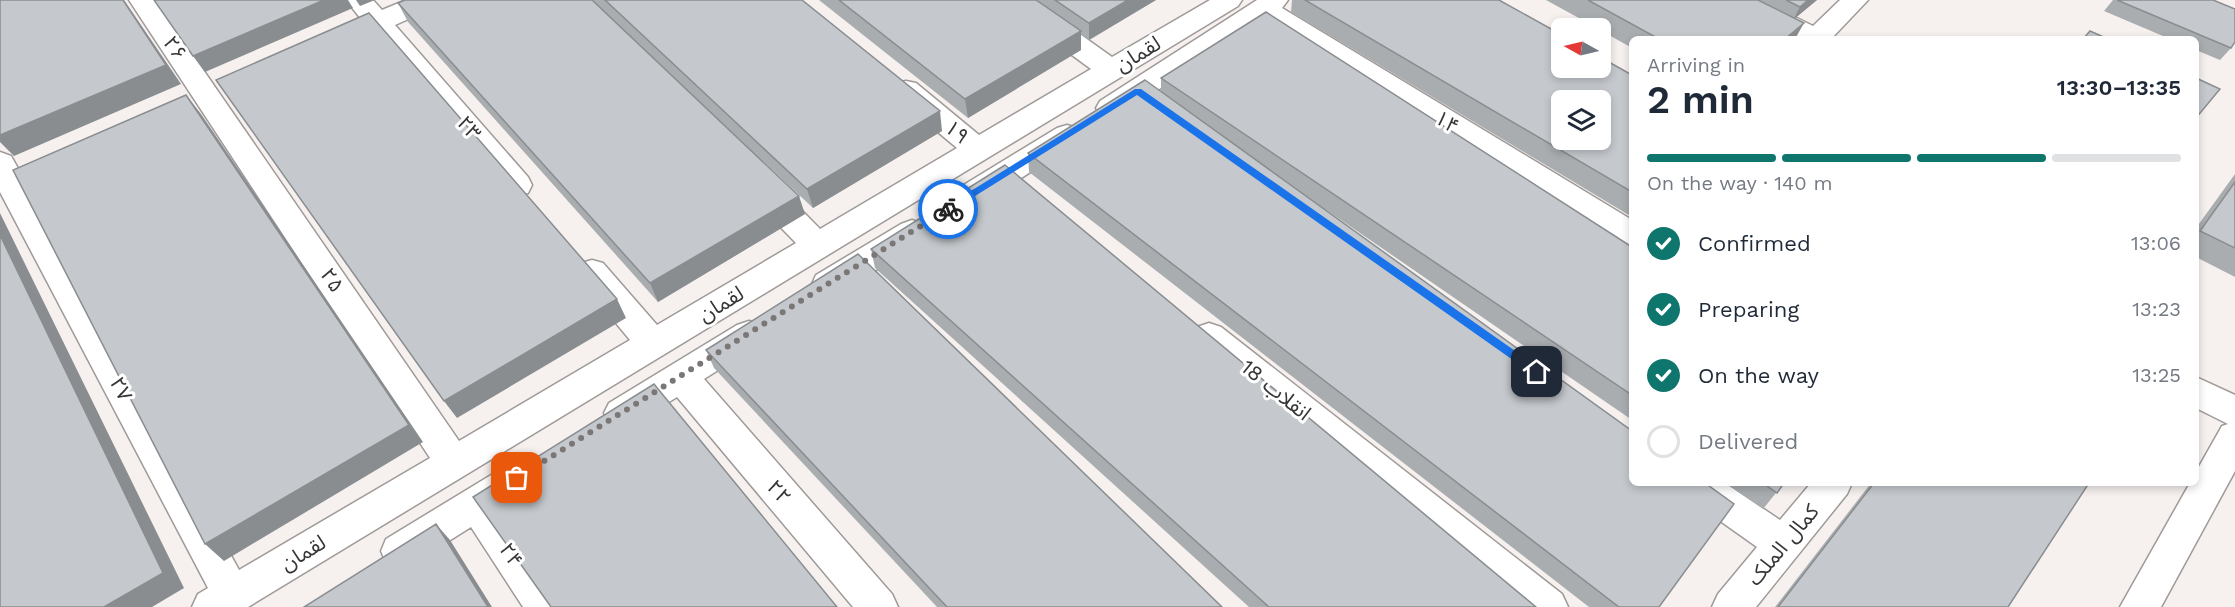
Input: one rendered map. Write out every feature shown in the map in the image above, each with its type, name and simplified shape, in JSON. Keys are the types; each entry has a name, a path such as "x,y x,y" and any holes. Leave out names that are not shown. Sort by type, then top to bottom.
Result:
{"street":[{"name":"۲۶","path":"142,0 209,97"},
{"path":"315,50 369,11 429,0"},
{"path":"1014,0 1111,70"},
{"name":"لقمان","path":"222,601 1229,0"},
{"path":"1739,0 1809,36"},
{"path":"1818,36 1855,0"},
{"name":"لقمان","path":"808,297 1005,173 1150,99 1269,4"},
{"name":"۱۴","path":"1269,4 1629,233"},
{"name":"۲۳","path":"369,11 538,210"},
{"name":"۱۹","path":"888,75 978,150"},
{"name":"۲۵","path":"209,97 454,463"},
{"path":"743,170 818,246"},
{"path":"1005,173 1033,196"},
{"name":"۲۷","path":"10,178 222,601"},
{"path":"577,255 652,344"},
{"path":"857,266 883,291"},
{"name":"لقمان","path":"599,427 778,315"},
{"name":"انقلاب 18","path":"1183,315 1548,607"},
{"name":"۲۲","path":"680,376 878,607"},
{"path":"2199,393 2235,412"},
{"path":"2140,607 2235,437"},
{"path":"378,564 538,465"},
{"path":"1699,486 1783,544"},
{"name":"کمال الملک","path":"1731,607 1831,486"},
{"name":"۲۴","path":"476,503 545,607"}],"building":[{"path":"0,0 123,0 166,65 0,135"},
{"path":"154,0 324,0 193,56"},
{"path":"405,0 592,0 799,196 650,283 398,3"},
{"path":"605,0 802,0 940,111 807,189"},
{"path":"839,0 1036,0 1081,31 965,99"},
{"path":"1055,0 1128,0 1089,23"},
{"path":"1305,0 1499,0 1551,29 1551,78 1611,78 1611,63 1629,73 1629,190 1560,150 1611,150 1611,90 1551,90 1551,144"},
{"path":"1588,0 1758,0 1804,23 1789,36 1654,36"},
{"path":"1786,0 1808,0 1800,7"},
{"path":"2117,0 2213,0 2235,9 2235,42 2231,48"},
{"path":"1266,12 1629,245 1629,393 1161,78"},
{"path":"369,13 617,299 444,401 216,80"},
{"path":"2090,31 2101,36 2086,36"},
{"path":"2199,79 2220,89 2199,114"},
{"path":"1145,80 1629,429 1629,486 1709,486 1734,504 1659,607 1619,607 1028,153"},
{"path":"186,95 409,425 205,544 13,170"},
{"path":"1005,165 1536,607 1269,607 871,249"},
{"path":"2235,182 2235,248 2200,231"},
{"path":"0,235 163,573 104,607 0,607"},
{"path":"858,254 1222,607 947,607 706,350"},
{"path":"654,384 837,607 551,607 473,497"},
{"path":"1767,486 1782,486 1777,493"},
{"path":"1872,486 2087,486 2008,607 1778,607"},
{"path":"436,524 488,607 304,607"}],"way so far":[{"path":"517,478 948,209"}],"route":[{"path":"948,209 1138,91 1537,372"}]}
